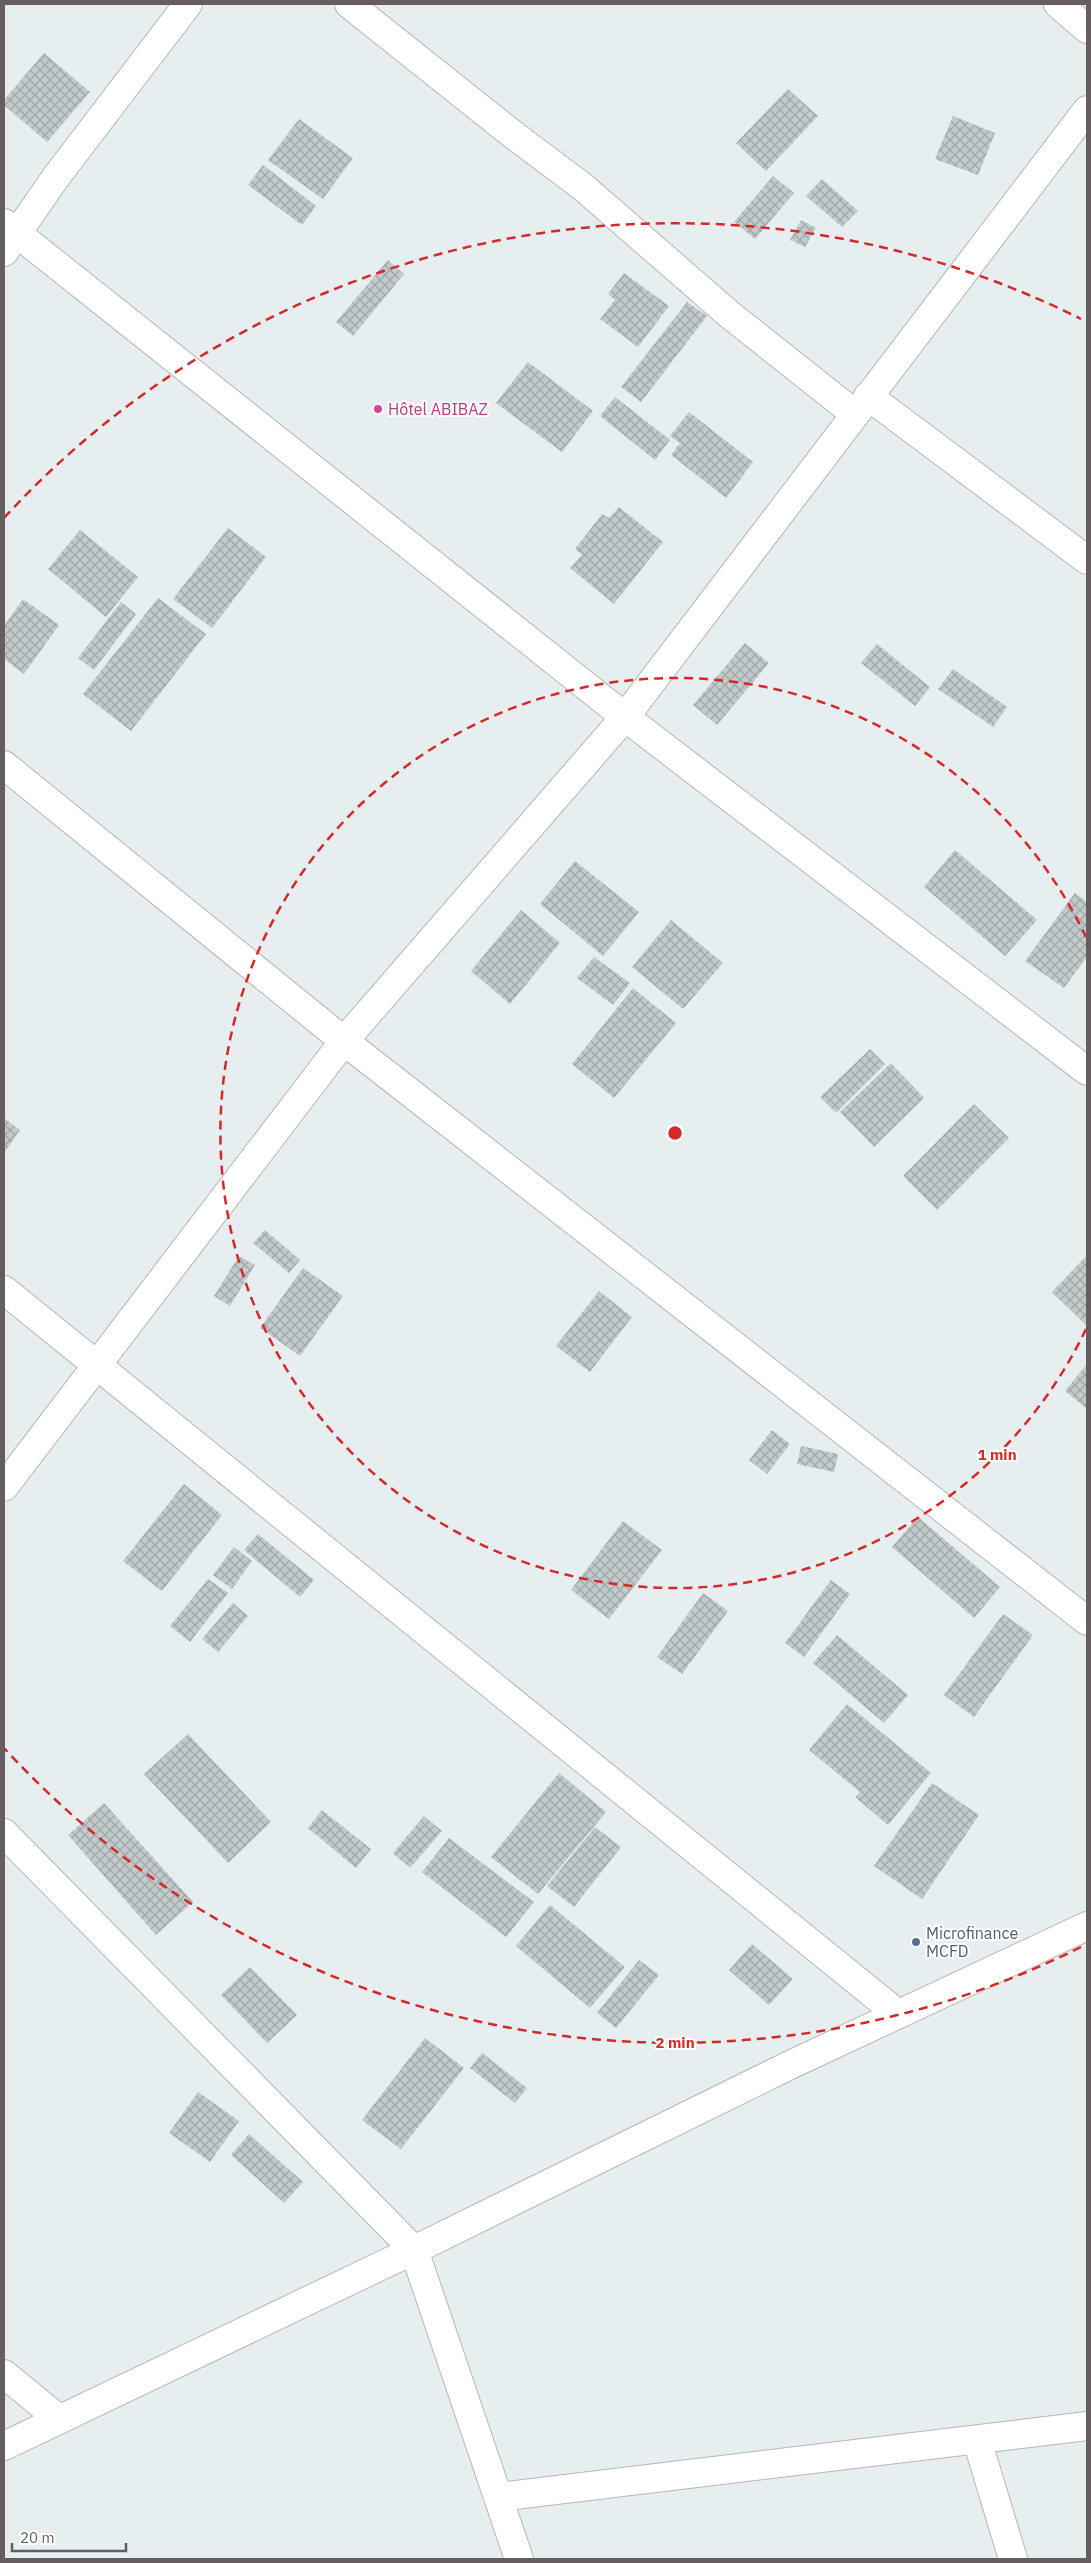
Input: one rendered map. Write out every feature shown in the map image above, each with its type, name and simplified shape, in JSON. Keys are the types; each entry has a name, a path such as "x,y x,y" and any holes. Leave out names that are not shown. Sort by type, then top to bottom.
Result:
{"street":[{"path":"188,4 56,178 9,236 625,717 1087,1071"},
{"path":"349,4 510,133 583,187 723,309 1087,560"},
{"path":"1058,4 1087,29"},
{"path":"4,1487 344,1041 625,717 1087,110"},
{"path":"4,765 344,1041 1087,1621"},
{"path":"4,1290 898,2014"},
{"path":"4,1833 414,2250 518,2559"},
{"path":"4,2446 414,2250 898,2014 1087,1926"},
{"path":"4,2374 59,2419"},
{"path":"498,2497 1087,2426"},
{"path":"977,2440 1013,2559"}],"building":[{"path":"44,53 90,92 47,142 4,105 4,100"},
{"path":"788,89 818,116 766,171 736,143"},
{"path":"953,116 995,133 978,175 935,159"},
{"path":"299,119 353,158 323,199 268,160"},
{"path":"263,165 316,206 302,225 248,185"},
{"path":"773,176 794,193 755,239 734,222"},
{"path":"822,179 858,211 842,227 806,196"},
{"path":"801,220 816,228 805,247 790,240"},
{"path":"388,260 404,274 353,336 336,322"},
{"path":"624,273 669,306 638,347 600,319 615,300 608,294"},
{"path":"687,302 707,316 641,402 621,387"},
{"path":"528,362 593,411 562,452 496,403"},
{"path":"615,397 670,440 655,460 600,416"},
{"path":"689,412 753,462 726,498 671,455 680,443 670,436"},
{"path":"619,507 663,542 614,604 570,568 582,555 575,549 602,514 609,518"},
{"path":"228,528 266,557 212,628 173,599"},
{"path":"80,530 138,577 106,617 48,569"},
{"path":"158,598 206,634 131,731 83,694"},
{"path":"23,599 59,625 24,674 4,659 4,626"},
{"path":"121,602 136,614 94,670 78,658"},
{"path":"745,643 769,663 717,725 693,705"},
{"path":"877,644 930,687 915,706 861,663"},
{"path":"953,669 1007,707 993,727 938,689"},
{"path":"955,850 1037,920 1005,956 924,887"},
{"path":"575,861 639,912 603,956 540,904"},
{"path":"1075,893 1087,902 1087,957 1064,988 1025,961"},
{"path":"521,910 560,943 510,1004 471,971"},
{"path":"671,920 723,963 683,1009 632,967"},
{"path":"594,957 630,983 613,1005 577,978"},
{"path":"633,988 676,1023 614,1098 572,1064"},
{"path":"870,1049 885,1064 836,1113 820,1097"},
{"path":"891,1063 924,1098 874,1147 840,1112"},
{"path":"974,1104 1009,1138 937,1210 903,1176"},
{"path":"4,1118 20,1130 4,1153"},
{"path":"265,1230 300,1260 289,1273 253,1243"},
{"path":"1087,1255 1087,1326 1052,1292"},
{"path":"239,1256 255,1265 230,1306 214,1296"},
{"path":"303,1268 343,1296 300,1356 260,1328"},
{"path":"599,1291 632,1317 590,1372 556,1346"},
{"path":"1087,1364 1087,1409 1065,1391"},
{"path":"772,1430 790,1444 767,1474 749,1460"},
{"path":"801,1446 838,1454 834,1472 797,1464"},
{"path":"184,1484 222,1515 162,1591 123,1561"},
{"path":"918,1517 1000,1587 974,1618 892,1547"},
{"path":"623,1521 662,1550 609,1619 571,1590"},
{"path":"258,1534 314,1580 300,1597 244,1550"},
{"path":"234,1547 252,1561 232,1589 213,1575"},
{"path":"208,1579 228,1593 190,1642 170,1626"},
{"path":"831,1580 850,1594 804,1657 785,1643"},
{"path":"703,1593 728,1611 682,1674 657,1657"},
{"path":"233,1603 248,1616 218,1652 202,1639"},
{"path":"1003,1614 1033,1635 974,1717 944,1695"},
{"path":"837,1635 908,1695 884,1723 813,1663"},
{"path":"847,1704 931,1773 888,1825 855,1797 860,1792 809,1750"},
{"path":"188,1734 271,1822 228,1863 144,1774"},
{"path":"559,1773 606,1812 538,1894 491,1857"},
{"path":"932,1783 979,1815 922,1899 874,1866"},
{"path":"104,1803 193,1902 156,1935 68,1835"},
{"path":"322,1810 371,1849 356,1868 308,1828"},
{"path":"424,1816 442,1831 410,1868 393,1853"},
{"path":"595,1827 621,1847 574,1907 547,1886"},
{"path":"449,1838 534,1902 506,1937 422,1872"},
{"path":"550,1905 625,1967 590,2008 516,1946"},
{"path":"752,1944 793,1979 769,2005 729,1970"},
{"path":"639,1960 659,1975 616,2028 597,2013"},
{"path":"250,1967 297,2015 267,2043 221,1995"},
{"path":"425,2038 464,2068 401,2149 362,2120"},
{"path":"482,2053 527,2088 515,2103 470,2068"},
{"path":"198,2092 239,2121 210,2162 169,2133"},
{"path":"249,2134 303,2182 284,2203 231,2155"}],"place":[{"name":"Hôtel ABIBAZ","path":"378,409"},
{"name":"Microfinance MCFD","path":"916,1942"}]}
